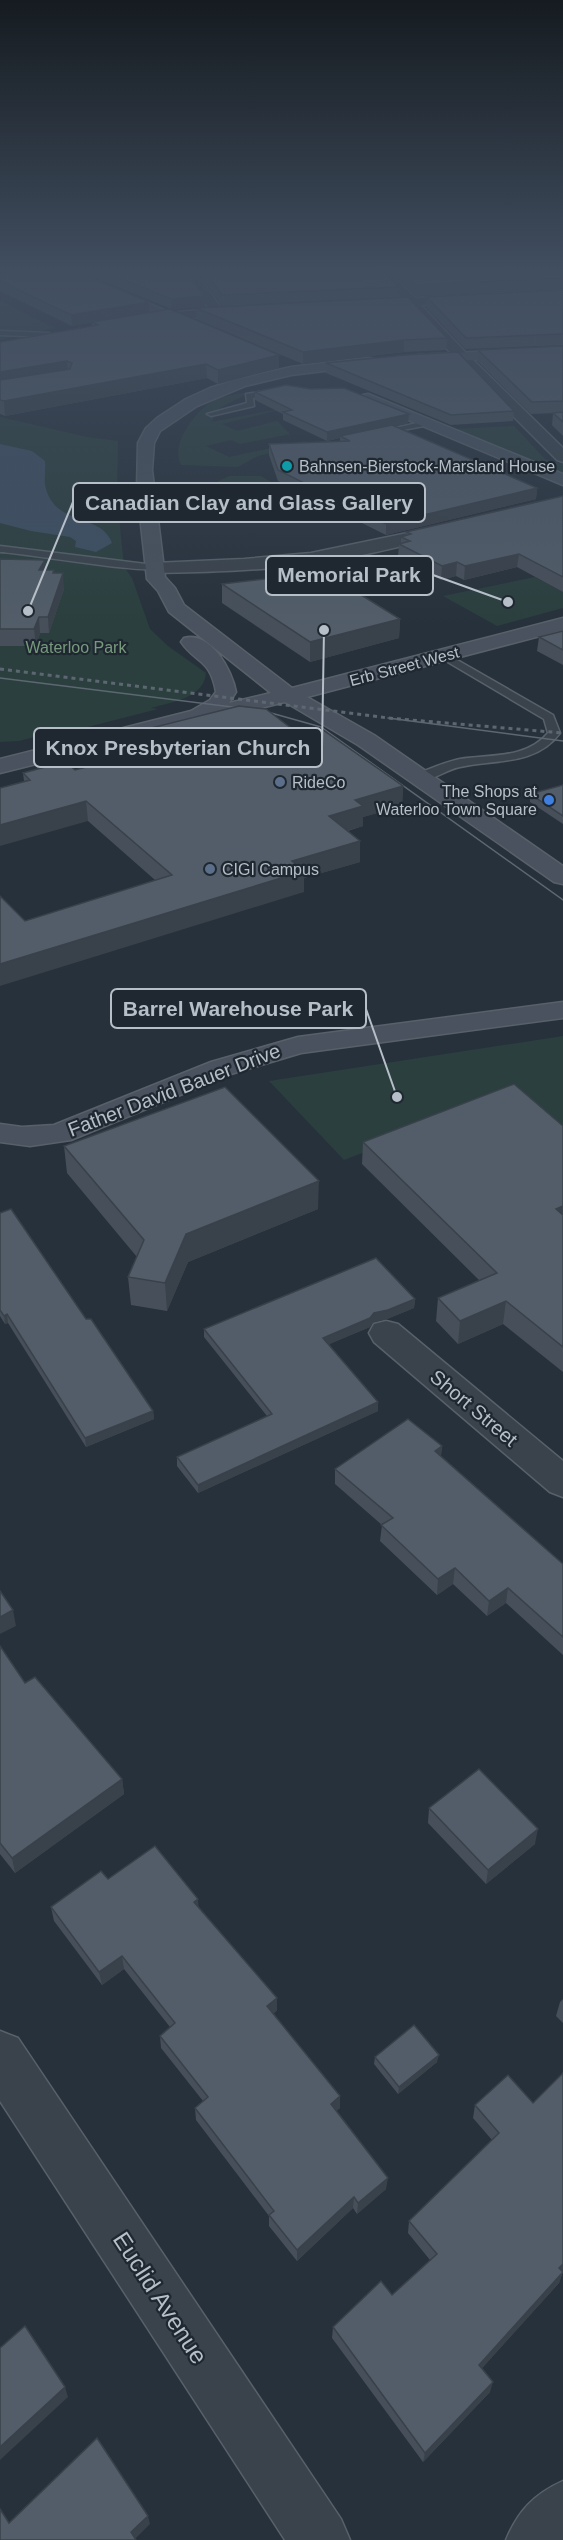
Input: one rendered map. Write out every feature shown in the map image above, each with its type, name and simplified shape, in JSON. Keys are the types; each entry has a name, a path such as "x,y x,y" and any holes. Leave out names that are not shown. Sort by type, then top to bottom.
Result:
{"main road":[{"path":"199,716 217,704 226,692 222,674 208,655 172,628 154,590 146,489 146,442 158,423 186,404 222,391"},
{"path":"351,391 563,480"},
{"path":"154,590 166,588 176,608 287,695 366,740 563,877"},
{"name":"Erb Street West","path":"0,766 44,760 125,735 445,656 563,624"},
{"name":"Father David Bauer Drive","path":"0,1133 10,1137 34,1137 60,1133 222,1068 297,1045 563,1010"}],"street":[{"path":"495,391 563,457"},
{"path":"524,420 544,419"},
{"path":"154,590 244,566 335,555 467,524"},
{"name":"Short Street","path":"386,1333 563,1482"},
{"name":"Euclid Avenue","path":"0,2056 320,2540"},
{"path":"536,2540 563,2511"}],"lane":[{"path":"211,414 251,404 249,396 278,391"},
{"path":"363,437 426,423"},
{"path":"0,549 38,551 128,567 154,590"},
{"path":"445,656 549,717 563,719"},
{"path":"420,777 457,764 504,758 538,748 554,733 549,717"},
{"path":"125,735 149,759 128,764"}],"green space":[{"path":"251,392 221,407 211,422 290,407 222,424 237,431 277,421 290,434 240,444 231,440 206,446 229,457 305,441 309,444 258,456 238,467 181,465 179,449 184,432 201,410 217,399"},
{"name":"Waterloo Park","path":"0,417 87,437 118,441 117,496 124,567 132,578 150,629 168,646 206,673 200,688 186,698 151,708 158,709 80,729 74,727 19,741 0,742"},
{"path":"514,426 545,459 563,464 563,474 455,429"},
{"path":"229,476 261,476 271,482 180,500 178,485 217,482"},
{"path":"535,577 563,592 563,608 497,626 443,596"},
{"path":"563,1036 563,1131 520,1093 344,1160 269,1081"}],"water":[{"path":"0,444 32,451 45,461 45,485 50,499 67,514 98,527 106,533 112,543 96,552 75,547 76,541 70,537 0,523"}],"building":[{"path":"0,391 61,391 4,401 0,400"},
{"path":"350,391 409,414 327,432 283,412 292,410 255,392"},
{"path":"392,391 495,391 514,411 451,415"},
{"path":"520,391 563,391 563,401 532,402"},
{"path":"563,412 563,422 553,413"},
{"path":"392,425 537,488 386,524 278,470 269,444 350,441 340,436"},
{"path":"563,496 563,577 519,554 465,566 457,562 442,566 399,544 410,541 401,537 411,534 406,532"},
{"path":"0,559 45,560 39,570 54,570 53,573 63,573 48,617 39,617 34,629 0,629"},
{"path":"324,572 400,619 310,642 222,584"},
{"path":"563,631 563,650 539,637"},
{"path":"239,706 266,709 300,735 323,730 403,786 355,800 363,806 329,816 360,841 292,861 304,871 0,964 0,896 25,921 172,875 86,801 0,825 0,788 30,780 23,773 56,764 69,765 75,770 172,745 151,728"},
{"path":"563,785 563,816 530,794"},
{"path":"514,1084 563,1126 563,1206 556,1209 563,1215 563,1347 506,1301 460,1321 438,1298 497,1273 363,1142"},
{"path":"225,1087 319,1181 186,1234 165,1283 128,1277 144,1240 64,1146"},
{"path":"11,1209 86,1319 91,1319 153,1411 85,1438 7,1314 4,1316 0,1310 0,1213"},
{"path":"376,1258 415,1299 374,1313 370,1318 323,1338 378,1402 198,1485 177,1457 272,1414 204,1329"},
{"path":"408,1419 442,1446 435,1451 563,1564 563,1637 508,1588 489,1601 455,1568 438,1579 381,1525 393,1518 335,1469"},
{"path":"0,1591 13,1610 0,1617"},
{"path":"0,1646 25,1683 35,1677 122,1779 12,1858 0,1843"},
{"path":"479,1769 538,1829 488,1870 429,1808"},
{"path":"155,1846 198,1899 194,1902 277,1998 267,2006 340,2096 331,2104 388,2178 358,2203 354,2197 297,2250 269,2215 274,2211 195,2108 208,2097 160,2036 175,2023 122,1956 99,1972 51,1907 101,1871 108,1879"},
{"path":"414,2025 439,2055 399,2087 375,2057"},
{"path":"563,2073 563,2264 559,2268 563,2272 479,2365 493,2382 425,2453 333,2327 381,2281 392,2295 437,2254 409,2221 499,2133 475,2105 508,2075 533,2103"},
{"path":"25,2326 65,2387 0,2447 0,2348"},
{"path":"97,2438 148,2516 131,2532 136,2540 0,2540 0,2509 9,2523"}],"tram line":[{"path":"0,678 264,711 321,727 563,900"},
{"path":"388,718 563,741"}],"railway":[{"path":"0,669 388,718 563,733"}],"place":[{"name":"Bahnsen-Bierstock-Marsland House","path":"287,466"},
{"name":"Memorial Park","path":"508,602"},
{"name":"Canadian Clay and Glass Gallery","path":"28,611"},
{"name":"Knox Presbyterian Church","path":"324,630"},
{"name":"RideCo","path":"280,782"},
{"name":"The Shops at Waterloo Town Square","path":"549,800"},
{"name":"CIGI Campus","path":"210,869"},
{"name":"Barrel Warehouse Park","path":"397,1097"}]}
